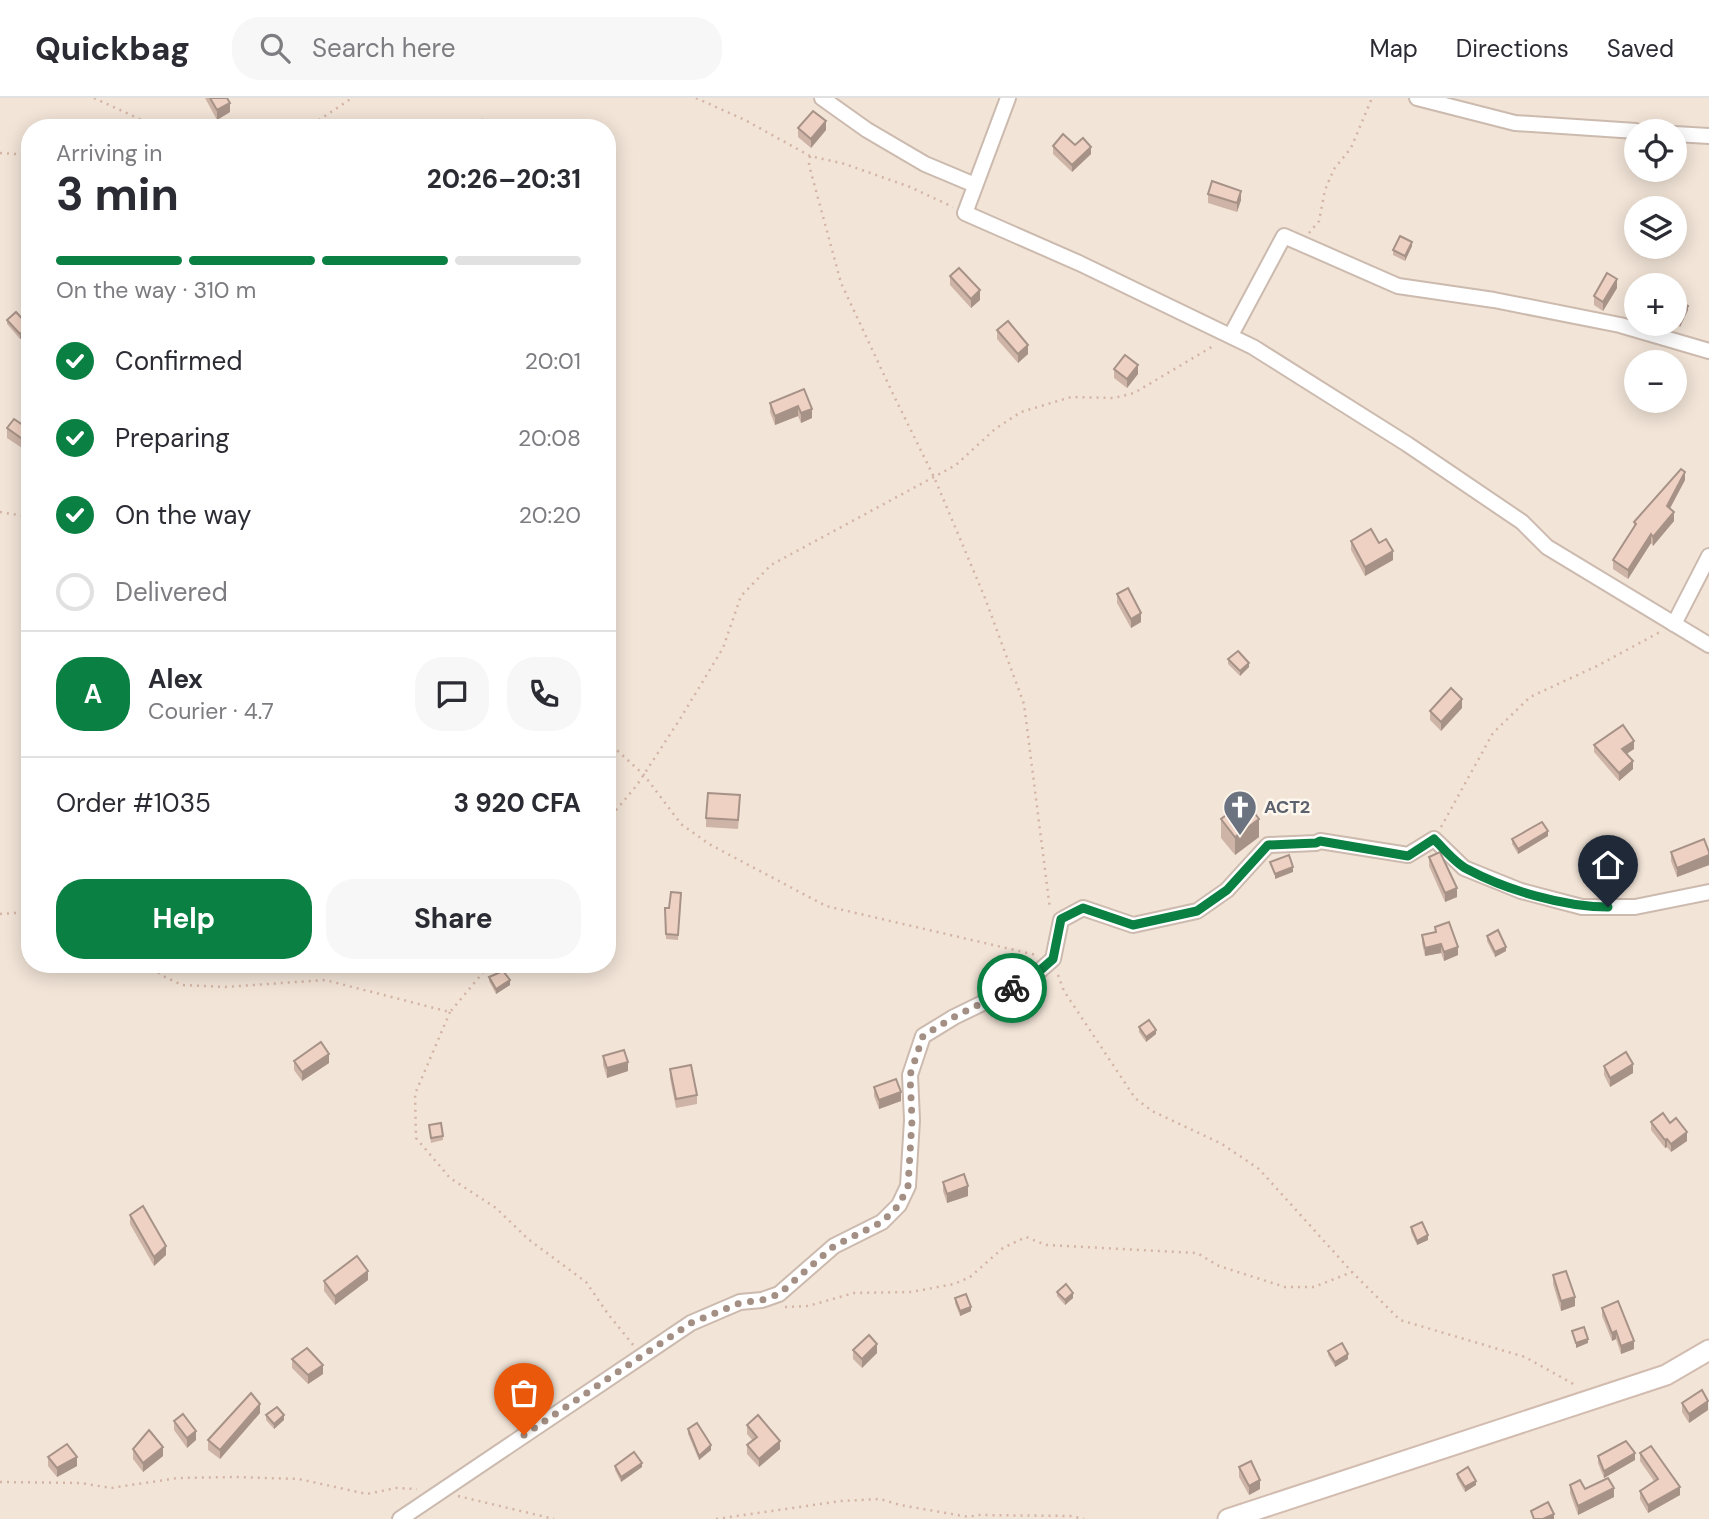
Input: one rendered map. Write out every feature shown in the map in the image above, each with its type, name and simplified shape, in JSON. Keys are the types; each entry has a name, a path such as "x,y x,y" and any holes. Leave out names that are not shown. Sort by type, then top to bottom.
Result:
{"main road":[{"path":"1227,1519 1666,1375 1709,1350"}],"street":[{"path":"822,98 867,130 925,164 975,185"},
{"path":"1008,98 965,213 1231,335 1365,416 1522,522 1546,547 1709,645"},
{"path":"1417,98 1515,123 1624,130"},
{"path":"1687,135 1709,136"},
{"path":"1231,335 1284,236 1398,286 1494,300 1620,325 1709,351"},
{"path":"1674,624 1709,556"},
{"path":"400,1519 691,1323 740,1303 779,1294 834,1246 882,1222 899,1205 908,1186 912,1120 910,1075 923,1036 954,1017 1028,981 1053,959 1061,919 1083,908 1133,925 1197,911 1227,890 1268,845 1320,841 1408,856 1434,839 1464,868 1521,891 1582,907 1635,907 1709,892"}],"path":[{"path":"94,98 140,119"},
{"path":"320,119 352,98"},
{"path":"696,98 745,120 810,156 845,164 910,187 965,213"},
{"path":"1300,244 1319,221 1325,190 1334,169 1351,148 1372,98"},
{"path":"0,153 21,154"},
{"path":"810,156 808,165 841,283 934,477 985,598 1024,704 1050,911"},
{"path":"616,810 643,775 723,648 741,596 771,565 956,465 995,429 1021,412 1071,397 1114,398 1134,393 1231,335"},
{"path":"0,512 21,516"},
{"path":"1434,839 1493,733 1530,697 1597,666 1674,624"},
{"path":"616,750 643,775 681,824 709,844 826,906 1053,959 1064,991 1135,1098 1152,1111 1222,1144 1259,1169 1399,1320 1525,1357 1599,1398"},
{"path":"0,914 21,913"},
{"path":"159,973 182,985 225,987 325,979 450,1012"},
{"path":"482,973 450,1012 415,1094 416,1138 450,1178 496,1208 528,1239 586,1282 642,1355"},
{"path":"783,1307 808,1306 854,1293 911,1292 954,1284 970,1277 1003,1248 1026,1237 1046,1245 1197,1253 1219,1266 1285,1287 1314,1287 1352,1272"},
{"path":"0,1482 81,1483 111,1488 178,1478 299,1479 367,1494 397,1489 443,1492 479,1503 554,1519"},
{"path":"716,1519 841,1501 880,1499 969,1517 977,1514 1070,1516 1084,1519"}],"shaded area":[{"path":"0,98 1709,98 1709,1519 0,1519"}],"building":[{"path":"210,98 227,98 230,103 217,110"},
{"path":"813,111 826,121 811,139 798,128"},
{"path":"1063,134 1075,145 1083,138 1091,147 1072,165 1053,146"},
{"path":"1212,181 1241,191 1237,203 1208,194"},
{"path":"1400,236 1412,242 1405,256 1393,250"},
{"path":"959,268 980,290 971,299 950,276"},
{"path":"1607,273 1617,279 1603,302 1594,296"},
{"path":"16,312 21,317 21,333 20,334 7,320"},
{"path":"1008,321 1028,345 1018,354 997,330"},
{"path":"1125,355 1138,365 1127,379 1114,369"},
{"path":"804,389 812,409 801,413 798,406 775,416 770,403"},
{"path":"14,419 21,424 21,438 7,428"},
{"path":"1681,469 1685,472 1667,506 1674,512 1653,537 1651,534 1628,570 1613,560 1636,524 1634,522"},
{"path":"1371,529 1379,543 1386,539 1393,551 1365,567 1351,541"},
{"path":"1128,588 1141,613 1131,619 1117,594"},
{"path":"1238,651 1249,663 1240,671 1228,659"},
{"path":"1451,688 1462,699 1441,722 1430,711"},
{"path":"1623,725 1634,741 1622,749 1633,761 1619,773 1594,745"},
{"path":"708,793 740,795 738,820 706,818"},
{"path":"1245,801 1259,819 1235,837 1221,819"},
{"path":"1542,822 1548,831 1518,849 1512,839"},
{"path":"1704,839 1709,855 1677,868 1671,852"},
{"path":"1440,852 1457,888 1445,893 1429,857"},
{"path":"1289,855 1293,867 1275,874 1270,862"},
{"path":"671,892 681,893 678,935 666,934 665,908 669,908"},
{"path":"1449,922 1458,947 1444,952 1441,944 1425,948 1422,935 1436,932 1435,927"},
{"path":"1498,930 1506,947 1495,952 1487,936"},
{"path":"505,973 510,980 496,989 489,977"},
{"path":"1149,1020 1156,1030 1146,1037 1139,1027"},
{"path":"321,1042 329,1054 302,1072 294,1061"},
{"path":"624,1050 628,1062 607,1068 603,1056"},
{"path":"1626,1052 1633,1064 1610,1078 1604,1066"},
{"path":"691,1065 697,1095 676,1099 670,1069"},
{"path":"896,1079 901,1092 879,1100 874,1087"},
{"path":"1663,1113 1670,1123 1676,1118 1687,1132 1671,1144 1651,1122"},
{"path":"441,1123 443,1136 431,1138 429,1125"},
{"path":"964,1174 968,1186 947,1194 943,1182"},
{"path":"143,1206 166,1246 154,1257 130,1215"},
{"path":"1422,1222 1428,1235 1417,1241 1411,1227"},
{"path":"357,1256 368,1271 335,1296 324,1281"},
{"path":"1566,1271 1575,1297 1561,1301 1553,1275"},
{"path":"1066,1284 1073,1293 1065,1300 1057,1292"},
{"path":"966,1294 971,1307 960,1311 955,1298"},
{"path":"1618,1301 1634,1341 1621,1346 1616,1331 1612,1333 1602,1308"},
{"path":"1584,1327 1588,1339 1576,1343 1572,1331"},
{"path":"869,1335 877,1344 862,1359 853,1350"},
{"path":"1342,1343 1348,1354 1335,1362 1328,1351"},
{"path":"307,1348 323,1365 308,1375 292,1359"},
{"path":"1702,1390 1708,1401 1689,1414 1682,1403"},
{"path":"251,1393 260,1404 220,1450 208,1440"},
{"path":"277,1407 284,1415 274,1424 266,1415"},
{"path":"183,1414 196,1431 187,1438 174,1421"},
{"path":"758,1415 780,1441 759,1459 747,1445 757,1437 747,1425"},
{"path":"697,1423 711,1445 699,1456 688,1429"},
{"path":"149,1430 163,1447 143,1463 133,1449"},
{"path":"1626,1441 1635,1453 1604,1471 1598,1456"},
{"path":"67,1444 77,1457 57,1468 48,1457"},
{"path":"1651,1446 1680,1487 1648,1505 1640,1491 1658,1479 1640,1453"},
{"path":"634,1452 642,1463 621,1477 615,1466"},
{"path":"1251,1461 1260,1480 1249,1486 1239,1467"},
{"path":"1468,1467 1476,1481 1465,1487 1457,1474"},
{"path":"1608,1478 1614,1488 1578,1506 1570,1485 1580,1480 1585,1489"},
{"path":"1548,1502 1554,1514 1543,1519 1534,1519 1531,1511"}],"way so far":[{"path":"524,1435 691,1323 740,1303 779,1294 834,1246 882,1222 899,1205 908,1186 912,1120 910,1075 923,1036 1012,988"}],"place":[{"name":"ACT2","path":"1240,837"}],"route":[{"path":"1012,988 1028,981 1053,959 1061,919 1083,908 1133,925 1197,911 1227,890 1268,845 1320,841 1408,856 1434,839 1464,868 1521,891 1582,907 1608,907"}]}
